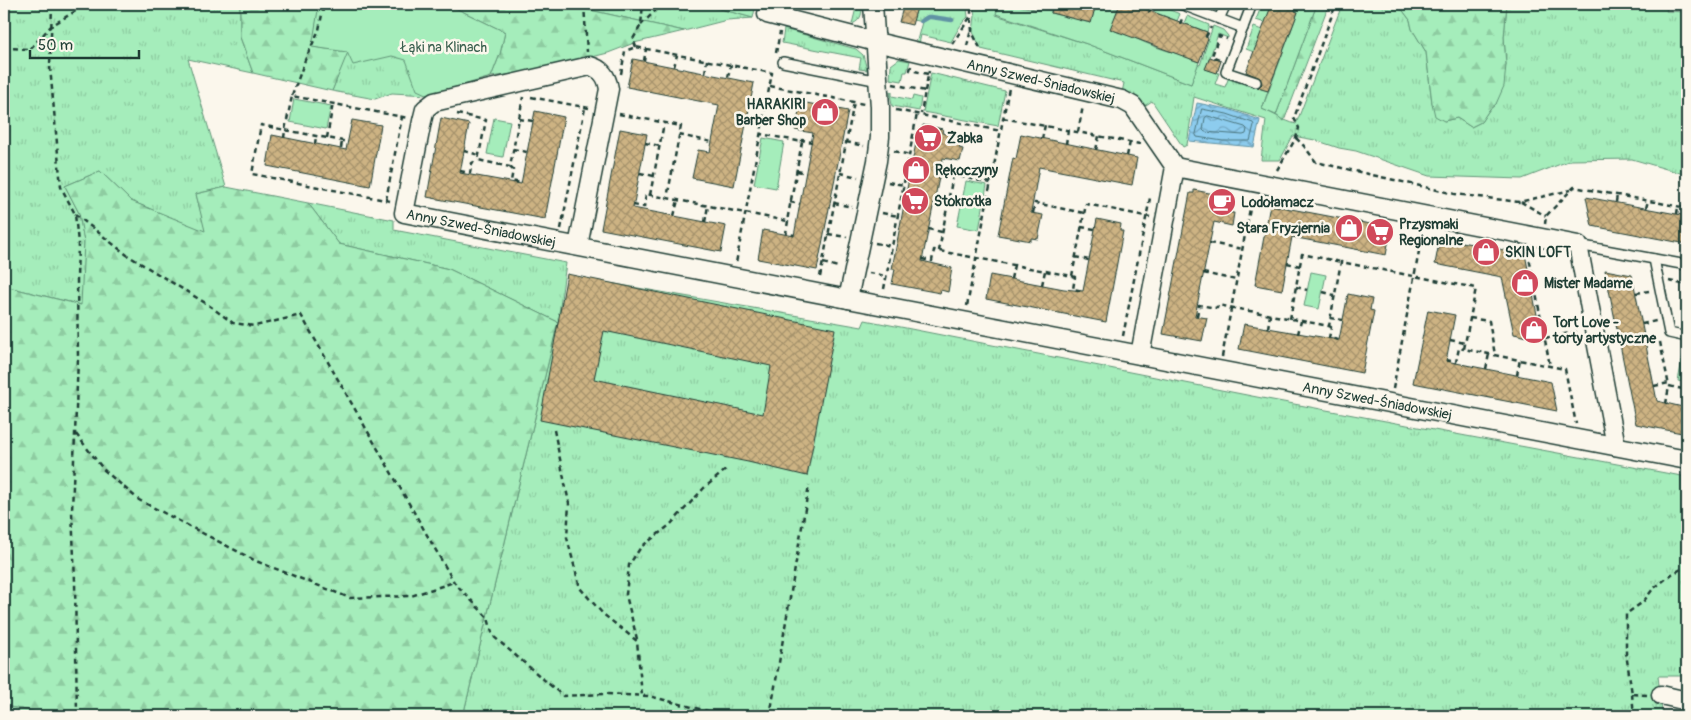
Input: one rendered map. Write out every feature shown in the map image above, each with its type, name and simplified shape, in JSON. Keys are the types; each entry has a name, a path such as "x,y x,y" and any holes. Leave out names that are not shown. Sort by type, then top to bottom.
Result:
{"street":[{"path":"848,299 877,161 880,137 879,81 874,4"},
{"name":"Anny Szwed-Śniadowskiej","path":"775,16 876,42 1122,100 1133,106 1176,167"},
{"name":"Anny Szwed-Śniadowskiej","path":"578,246 609,89 604,73 597,67 590,66 434,102 425,109 404,213 1687,460"},
{"path":"1140,355 1176,167 1578,244 1616,446"},
{"path":"1661,695 1687,701"}],"lane":[{"path":"1218,23 1226,4"},
{"path":"1252,4 1226,72 1256,82"},
{"path":"1177,7 1218,23 1243,28"},
{"path":"783,62 879,81"},
{"path":"1578,244 1687,265"},
{"path":"1654,259 1669,333 1687,337"}],"path":[{"path":"52,4 50,67 61,187 75,214 78,243 78,358 72,511 77,716"},
{"path":"4,48 30,49 51,26 87,4"},
{"path":"284,138 292,96 319,30 324,4"},
{"path":"584,4 586,46 590,66"},
{"path":"641,25 643,4"},
{"path":"636,47 633,39 641,25 656,11 660,4"},
{"path":"967,46 971,28 971,4"},
{"path":"1149,15 1154,4 1177,7"},
{"path":"1264,184 1275,174 1296,138 1299,128 1294,118 1336,4"},
{"path":"1179,26 1184,14"},
{"path":"775,16 776,54"},
{"path":"954,42 971,16"},
{"path":"1206,38 1212,24 1218,23"},
{"path":"971,28 976,43 985,54"},
{"path":"1223,60 1212,56 1219,36 1229,40 1228,34"},
{"path":"620,78 625,51 636,47 772,73 736,261"},
{"path":"644,61 646,49"},
{"path":"674,67 677,55"},
{"path":"705,73 708,60"},
{"path":"728,77 731,65"},
{"path":"880,305 910,154 929,72"},
{"path":"964,321 1012,74"},
{"path":"879,81 925,91"},
{"path":"770,86 1001,131"},
{"path":"522,183 512,181 513,170 510,167 524,91"},
{"path":"1078,132 1086,92"},
{"path":"524,95 680,126 667,198"},
{"path":"292,96 422,120"},
{"path":"820,275 854,102"},
{"path":"327,138 333,103"},
{"path":"561,233 585,108"},
{"path":"449,112 486,120 478,160"},
{"path":"386,200 402,117"},
{"path":"519,118 533,122"},
{"path":"1004,118 1149,145"},
{"path":"650,195 664,123"},
{"path":"348,142 261,125 252,174 406,204"},
{"path":"1042,139 1045,125"},
{"path":"1066,144 1068,130"},
{"path":"761,134 802,142 802,140 812,142"},
{"path":"679,135 712,142"},
{"path":"314,144 316,136"},
{"path":"1096,150 1099,136"},
{"path":"1296,138 1316,162 1455,194 1519,202 1571,190 1574,187 1687,208"},
{"path":"340,148 342,141"},
{"path":"794,235 786,233 787,221 802,142"},
{"path":"846,142 868,147"},
{"path":"1127,156 1130,142"},
{"path":"645,143 660,146"},
{"path":"513,149 527,152"},
{"path":"888,150 910,154"},
{"path":"464,151 479,155"},
{"path":"460,171 470,173 472,162 478,160 510,167"},
{"path":"938,251 953,175 953,169 940,167"},
{"path":"796,171 806,173"},
{"path":"840,173 864,178"},
{"path":"640,174 654,176"},
{"path":"953,175 991,183"},
{"path":"882,181 904,185"},
{"path":"1544,228 1546,216 1571,190"},
{"path":"633,205 644,206 646,194 787,221"},
{"path":"1616,202 1617,195"},
{"path":"934,198 948,200"},
{"path":"1122,341 1150,198"},
{"path":"1219,370 1252,198"},
{"path":"674,216 678,200"},
{"path":"1646,208 1648,201"},
{"path":"790,202 800,204"},
{"path":"1519,202 1546,216"},
{"path":"834,203 858,208"},
{"path":"1033,213 1034,204 1084,213"},
{"path":"1072,276 1086,204 1166,220"},
{"path":"705,222 708,206"},
{"path":"1677,214 1678,207"},
{"path":"876,212 898,216"},
{"path":"75,214 126,254 207,304 233,324 255,326 301,315 454,582 488,618 493,636 563,696 605,694 648,696 728,716"},
{"path":"1391,403 1426,215"},
{"path":"1081,227 1095,229"},
{"path":"928,229 942,232"},
{"path":"828,234 836,235"},
{"path":"869,242 892,246"},
{"path":"1209,242 1243,249"},
{"path":"922,259 932,261 934,250 1072,276 1076,277 1073,289 1083,291"},
{"path":"1528,252 1550,366"},
{"path":"1290,319 1302,254 1476,288 1464,348"},
{"path":"1075,257 1089,260"},
{"path":"1339,340 1329,338 1331,327 1329,326 1341,262"},
{"path":"823,264 831,265"},
{"path":"1287,264 1300,266"},
{"path":"1012,279 1014,265"},
{"path":"863,271 886,276"},
{"path":"1042,284 1045,271"},
{"path":"1203,273 1237,280"},
{"path":"1658,279 1687,285"},
{"path":"1296,288 1308,290"},
{"path":"1636,293 1650,290"},
{"path":"1323,292 1334,294"},
{"path":"1197,316 1199,305 1217,308 1218,305 1329,326"},
{"path":"1268,328 1270,315"},
{"path":"1330,318 1343,320"},
{"path":"1470,318 1489,321 1495,355"},
{"path":"1298,334 1301,321"},
{"path":"1642,324 1656,321"},
{"path":"1544,338 1594,328"},
{"path":"1450,340 1465,343"},
{"path":"1660,342 1669,384 1666,404"},
{"path":"1446,360 1456,362 1459,348 1464,348 1566,369 1577,428"},
{"path":"1486,369 1489,354"},
{"path":"1517,375 1520,360"},
{"path":"1654,386 1669,384 1687,390"},
{"path":"554,430 569,503 567,538 580,588 603,614 637,641"},
{"path":"75,433 104,470 139,500 256,561 350,598 411,596 454,582"},
{"path":"642,696 637,641 626,595 629,565 640,547 670,525 704,488 728,468"},
{"path":"770,716 809,485"},
{"path":"1634,716 1626,653 1626,614 1643,602 1653,589 1672,574 1687,566"},
{"path":"1632,694 1661,695"}],"green space":[{"path":"4,4 240,4 240,37 253,73 188,59 226,187 196,194 206,232 131,201 100,171 65,186 79,213 84,242 82,305 4,286"},
{"path":"240,4 319,4 313,47 348,52 332,91 253,73 240,37"},
{"name":"Łąki na Klinach","path":"319,4 447,4 491,77 428,95 392,93 375,99 332,91 347,52 312,47"},
{"name":"Łąki na Klinach","path":"319,4 447,4 505,32 500,54 491,77 428,95 417,90 406,60 392,56 353,65 347,52 312,47"},
{"path":"447,4 563,4 684,31 634,43 608,53 535,71 491,77 500,54 505,32"},
{"path":"563,4 702,4 753,18 727,20 684,31"},
{"path":"702,4 756,4 753,18"},
{"path":"857,4 862,4 860,18 852,24"},
{"path":"918,4 969,4 967,8 968,17 951,42 921,35 919,44 916,44 922,22 913,20"},
{"path":"973,4 999,4 996,15 1087,44 1191,84 1198,64 1200,65 1213,26 1223,30 1228,36 1228,38 1218,34 1206,69 1219,73 1215,84 1225,87 1229,77 1268,91 1262,109 1296,124 1342,5 1398,4 1410,20 1412,29 1426,52 1432,103 1444,121 1457,118 1471,127 1481,122 1489,110 1496,104 1506,65 1504,37 1507,4 1669,4 1666,11 1687,12 1687,175 1632,159 1571,160 1522,179 1429,176 1356,151 1293,136 1280,160 1261,160 1266,120 1194,97 1187,145 1183,147 1152,101 1143,107 1122,93 1124,83 981,49 973,32 975,16"},
{"path":"999,4 1020,4 1020,6 1040,10 1041,8 1051,10 1051,13 1070,18 1082,18 1082,21 1091,23 1096,4 1118,9 1111,29 1120,33 1121,30 1136,39 1164,50 1191,56 1190,59 1199,62 1191,84 1087,44 996,14"},
{"path":"1262,4 1272,4 1265,23 1256,20"},
{"path":"1298,4 1317,4 1276,115 1262,109 1298,12 1295,11"},
{"path":"1317,4 1329,4 1284,121 1276,115"},
{"path":"1398,4 1507,4 1504,37 1506,65 1504,86 1496,104 1489,110 1481,122 1471,127 1457,118 1444,121 1435,116 1426,52 1412,29 1410,20"},
{"path":"1157,5 1180,14 1177,21 1154,12"},
{"path":"1187,16 1209,25 1207,32 1184,23"},
{"path":"1254,27 1262,30 1254,52 1246,49"},
{"path":"784,29 856,49 863,55 867,70 859,69 861,58 782,43"},
{"path":"899,59 910,61 902,81 890,79 891,65"},
{"path":"931,73 1005,91 998,126 923,112"},
{"path":"890,92 892,92 892,96 912,100 913,96 921,98 919,111 892,106"},
{"path":"294,99 331,106 326,129 290,122"},
{"path":"494,118 510,121 503,157 487,154"},
{"path":"763,138 784,142 776,188 754,184"},
{"path":"100,171 131,201 205,231 196,194 226,187 308,203 339,244 449,269 558,322 463,716 59,716 4,706 4,286 81,305 84,242 79,213 65,186"},
{"path":"966,181 987,185 979,230 957,226"},
{"path":"308,203 394,220 394,230 566,263 559,314 569,276 862,327 865,320 1267,399 1687,477 1687,676 1658,676 1662,712 1659,716 463,716 558,322 449,269 339,244"},
{"path":"1311,272 1326,275 1319,309 1304,306"},
{"path":"1684,350 1687,350 1687,383 1678,381"},
{"path":"4,706 58,716 4,716"}],"water":[{"path":"1197,103 1228,109 1260,120 1254,147 1189,141"}],"building":[{"path":"904,4 918,4 912,25 899,22"},
{"path":"1053,4 1096,4 1091,23 1051,13"},
{"path":"1120,4 1131,4 1207,32 1205,37 1208,38 1199,62 1110,29"},
{"path":"1272,4 1298,4 1295,11 1298,12 1268,91 1258,88 1262,84 1260,78 1246,72"},
{"path":"1210,57 1221,61 1217,73 1205,69"},
{"path":"633,59 754,83 734,186 692,178 698,150 710,152 719,105 627,87"},
{"path":"801,102 848,111 817,270 758,259 763,230 794,236 813,133 795,130"},
{"path":"535,111 564,117 545,219 427,197 441,118 469,124 460,173 521,184"},
{"path":"352,120 381,125 370,186 267,166 272,135 346,150"},
{"path":"923,125 943,129 942,133 962,136 959,148 963,149 960,161 943,158 922,261 952,268 948,292 941,290 940,293 892,284 895,269 892,269 909,178 918,133 921,134"},
{"path":"620,129 647,134 633,208 726,226 721,252 601,229"},
{"path":"1021,134 1137,158 1132,185 1039,167 1031,213 1043,215 1038,239 1031,238 1031,241 998,235 1013,158 1016,159"},
{"path":"1194,190 1214,194 1213,197 1233,201 1231,213 1234,213 1232,226 1214,222 1195,316 1207,318 1202,341 1163,334 1190,193 1194,193"},
{"path":"1586,197 1687,216 1687,244 1592,226"},
{"path":"1270,205 1391,228 1386,255 1292,237 1282,290 1255,285"},
{"path":"1097,219 1121,224 1120,231 1123,231 1106,322 986,299 990,275 1083,291"},
{"path":"1440,238 1525,254 1542,340 1514,334 1502,277 1435,264"},
{"path":"1605,270 1632,275 1657,401 1687,408 1687,434 1636,424"},
{"path":"567,274 835,329 807,476 748,462 540,420","holes":["604,331 771,366 763,414 594,379"]},
{"path":"1348,294 1372,299 1370,310 1374,311 1362,373 1239,349 1244,324 1339,340"},
{"path":"1428,310 1455,315 1446,361 1551,382 1557,411 1413,383"}],"waterway":[{"path":"921,21 928,17 952,20"}],"place":[{"name":"HARAKIRI Barber Shop","path":"825,112"},
{"name":"Żabka","path":"928,138"},
{"name":"Rękoczyny","path":"916,170"},
{"name":"Stokrotka","path":"915,201"},
{"name":"Lodołamacz","path":"1222,202"},
{"name":"Stara Fryzjernia","path":"1349,228"},
{"name":"Przysmaki Regionalne","path":"1380,232"},
{"name":"SKIN LOFT","path":"1486,252"},
{"name":"Mister Madame","path":"1525,283"},
{"name":"Tort Love - torty artystyczne","path":"1534,330"}]}
